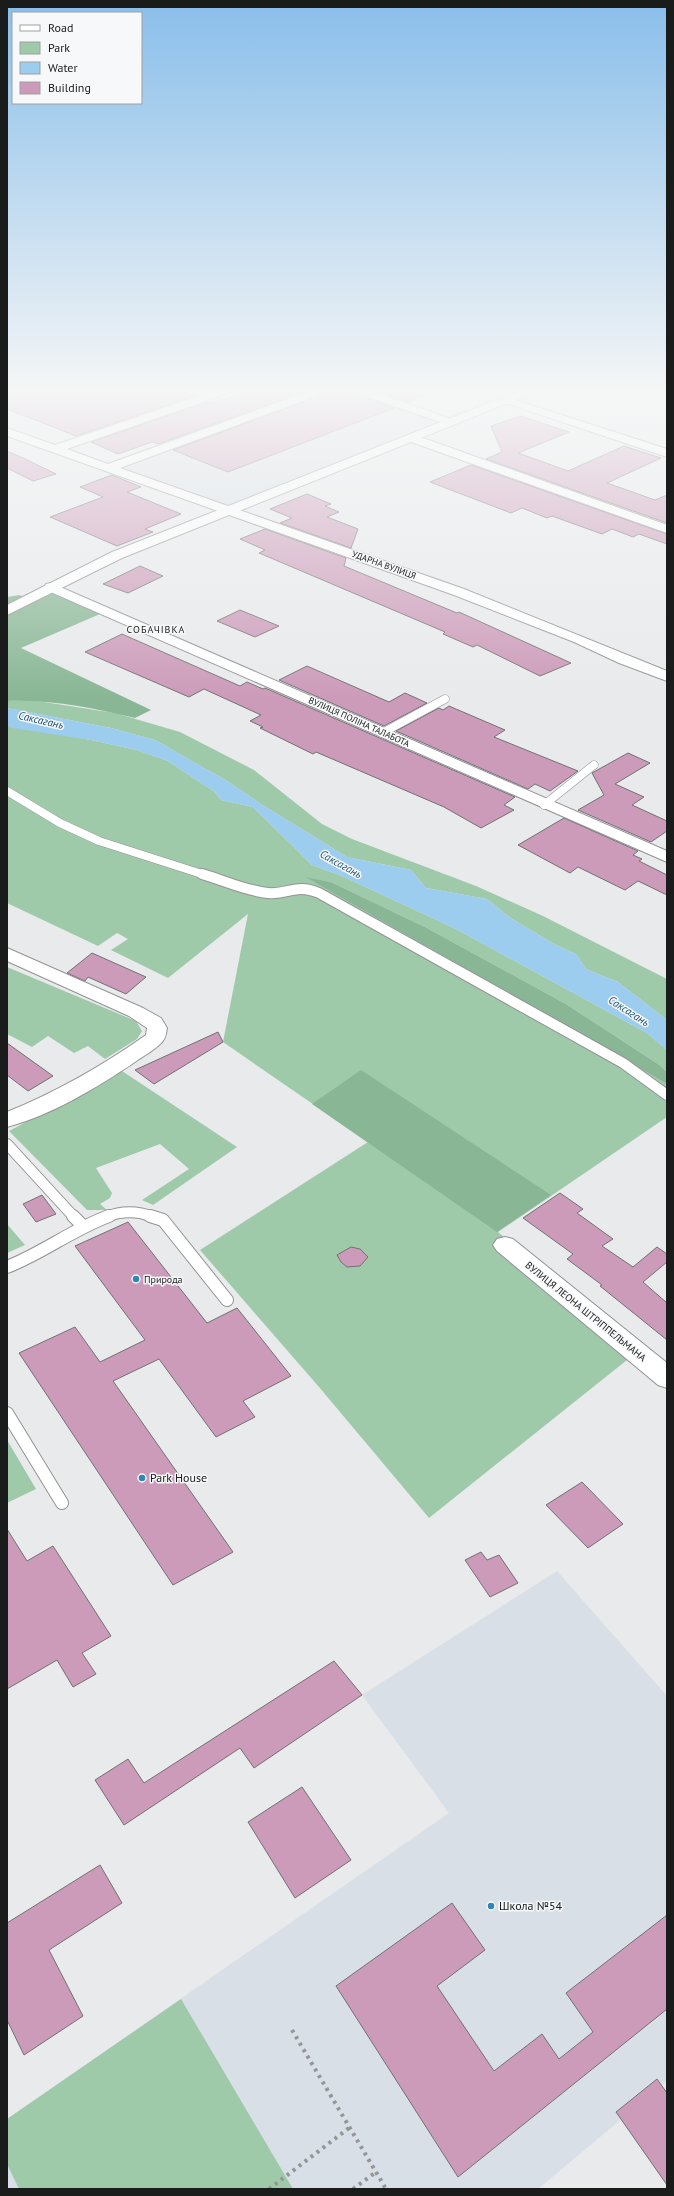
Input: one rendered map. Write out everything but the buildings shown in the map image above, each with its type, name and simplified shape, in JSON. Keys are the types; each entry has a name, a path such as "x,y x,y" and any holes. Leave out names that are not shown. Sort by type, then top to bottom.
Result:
{"street":[{"name":"УДАРНА ВУЛИЦЯ","path":"178,493 320,542 459,592 579,639 651,671 667,676"},
{"path":"7,612 51,587 117,555 271,493"},
{"path":"567,493 667,529"},
{"name":"ВУЛИЦЯ ПОЛІНА ТАЛАБОТА","path":"51,587 544,805 667,857"},
{"path":"651,671 667,660"},
{"path":"7,954 136,1012 154,1022 157,1028 155,1038 124,1061 30,1111 7,1120"},
{"name":"ВУЛИЦЯ ЛЕОНА ШТРІППЕЛЬМАНА","path":"505,1245 667,1378"}],"lane":[{"path":"382,733 444,699"},
{"path":"544,805 594,765"},
{"path":"7,791 26,801 60,823 99,841 253,890 275,893 294,887 308,888 319,893 623,1063 667,1095"},
{"path":"7,1144 83,1226"},
{"path":"7,1267 30,1258 83,1226 119,1213 133,1211 152,1214 163,1220 228,1300"},
{"path":"7,1413 62,1503"}],"path":[{"path":"292,2030 386,2189"},
{"path":"269,2189 350,2128"},
{"path":"353,2189 376,2172"}],"shaded area":[{"path":"178,493 270,493 226,511"},
{"name":"Школа №54","path":"557,1571 667,1696 667,2081 538,2189 7,2189 7,2119 449,1813 362,1695"}],"green space":[{"path":"51,587 107,611 21,648 151,710 135,718 71,705 39,701 7,701 7,597 19,595 29,598"},
{"path":"31,700 115,713 180,732 254,770 322,824 352,839 476,886 543,916 667,979 667,1020 618,982 586,969 576,954 554,944 512,919 487,899 426,888 411,870 347,857 261,804 227,781 155,740 111,728 7,708 7,701"},
{"path":"7,725 137,750 168,761 215,792 221,800 253,807 312,865 342,876 456,929 647,1033 667,1050 667,1072 658,1064 566,1004 427,928 331,882 307,878 667,1084 667,1117 498,1232 637,1352 429,1518 319,1387 200,1250 368,1142 223,1042 248,914 168,978 111,950 128,939 117,933 98,946 7,903"},
{"path":"305,877 331,882 427,928 566,1004 658,1064 667,1072 667,1084"},
{"path":"7,967 136,1021 142,1031 137,1039 105,1059 88,1046 74,1053 48,1036 32,1047 7,1034"},
{"path":"361,1070 551,1195 497,1232 312,1104"},
{"path":"122,1071 237,1147 153,1205 142,1200 189,1169 160,1144 96,1168 112,1193 110,1198 100,1204 107,1210 87,1210 9,1131"},
{"path":"7,1224 25,1245 7,1253"},
{"path":"7,1440 36,1489 7,1503"},
{"path":"181,1999 293,2189 19,2189 7,2164 7,2119"}],"water":[{"name":"Саксагань","path":"7,708 111,728 155,740 227,781 261,804 347,857 411,870 426,888 487,899 512,919 554,944 576,954 586,969 618,982 667,1020 667,1050 647,1033 456,929 342,876 312,865 253,807 221,800 215,792 168,761 137,750 91,740 12,728 7,725"}],"place":[{"name":"Природа","path":"136,1279"},
{"name":"Park House","path":"142,1478"},
{"name":"Школа №54","path":"491,1906"}],"district":[{"name":"СОБАЧІВКА","path":"156,629"}]}
